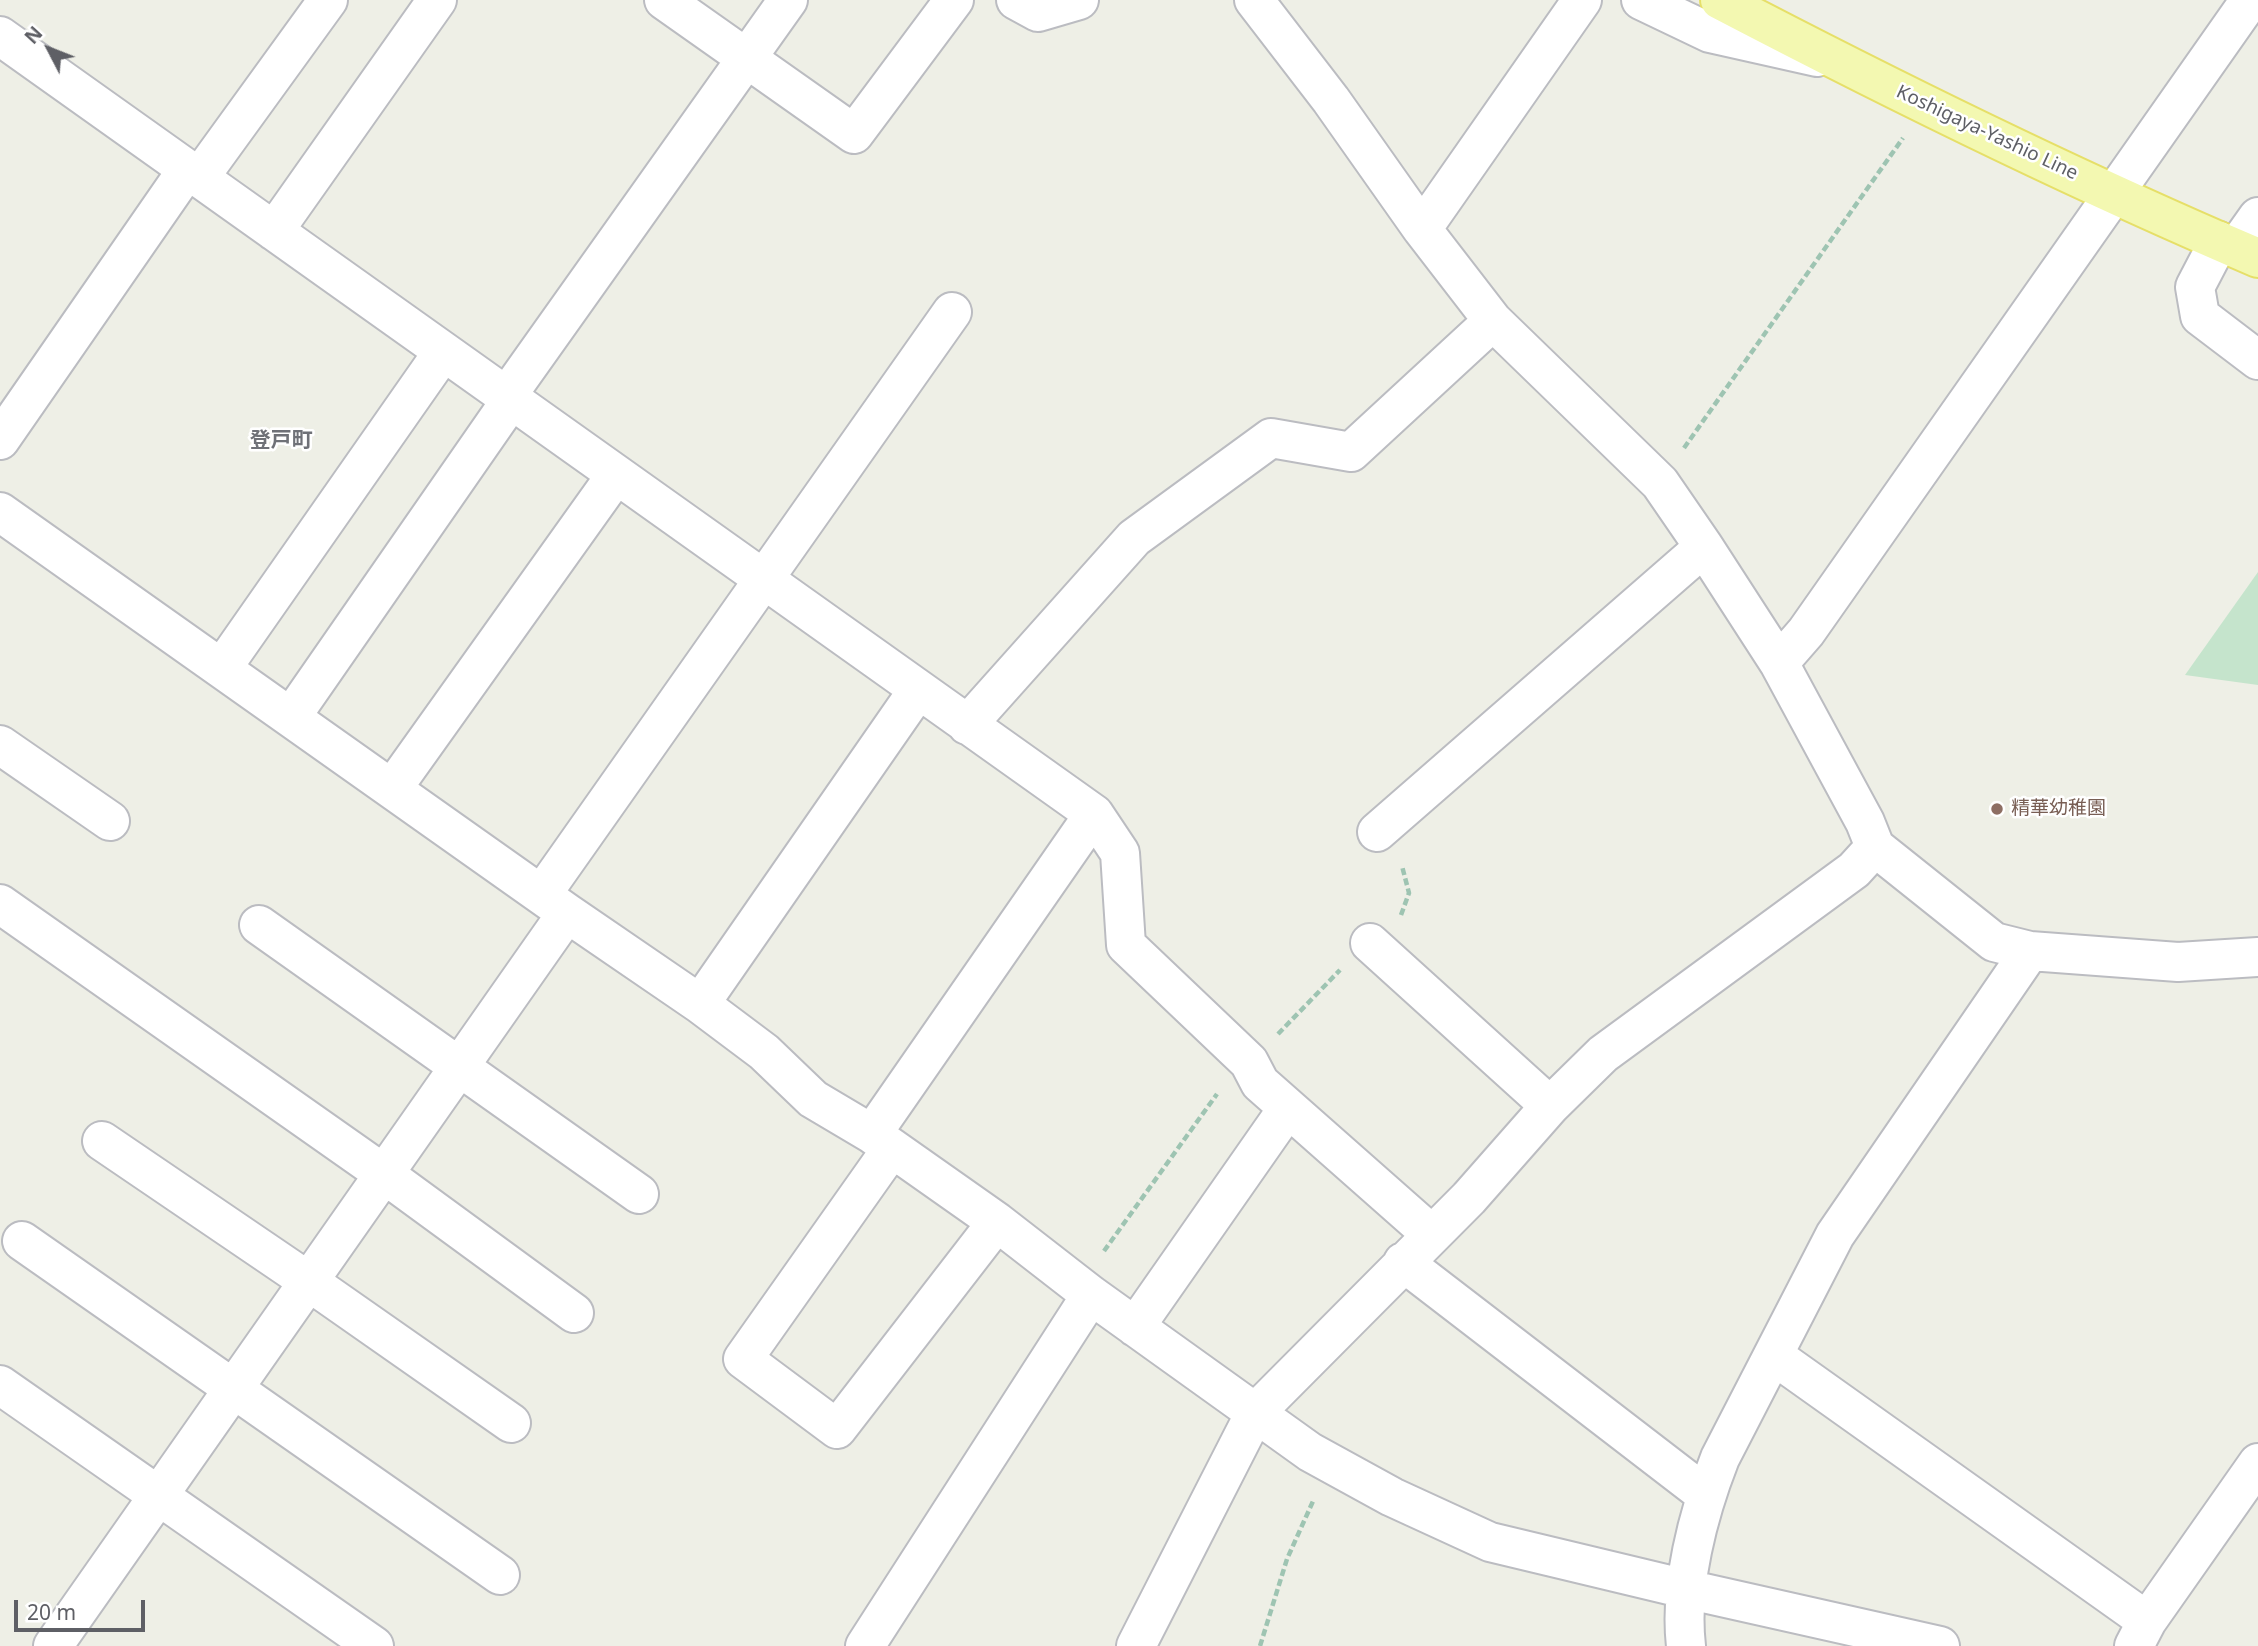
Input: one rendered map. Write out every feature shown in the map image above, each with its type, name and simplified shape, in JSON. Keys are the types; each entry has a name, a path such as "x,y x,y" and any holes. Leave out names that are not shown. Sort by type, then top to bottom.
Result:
{"main road":[{"name":"Koshigaya-Yashio Line","path":"1720,0 1836,61 2115,194 2238,249"}],"street":[{"path":"0,440 193,174 328,0"},
{"path":"274,231 437,0"},
{"path":"664,0 854,134 954,0"},
{"path":"291,717 509,398 788,0"},
{"path":"1016,0 1038,12 1079,0"},
{"path":"1254,0 1493,321 1660,483 1779,663 1865,822 1875,847 1994,942 2030,951 2178,962 2258,957"},
{"path":"1422,229 1582,0"},
{"path":"1641,0 1710,33 1836,61"},
{"path":"1779,663 1806,632 2250,0"},
{"path":"0,36 1094,814 1120,853 1126,945 1249,1062 1260,1083 1431,1234"},
{"path":"2258,217 2238,249 2195,287 2200,316 2258,360"},
{"path":"52,1646 459,1067 554,904 762,579 952,312"},
{"path":"967,724 1134,538 1271,438 1351,452 1493,321"},
{"path":"222,668 443,352"},
{"path":"392,789 616,475"},
{"path":"3,520 222,668 554,904 700,1004 764,1052 813,1100 882,1141 997,1222 1091,1296 1310,1452 1392,1497 1490,1542 1940,1646"},
{"path":"1377,832 1704,547"},
{"path":"700,1004 918,690"},
{"path":"0,745 110,821"},
{"path":"997,1222 837,1429 743,1359 1094,814"},
{"path":"1136,1646 1255,1413 1469,1198 1550,1107 1602,1054 1854,870 1875,847"},
{"path":"0,904 384,1174 573,1313"},
{"path":"260,925 639,1194"},
{"path":"1370,943 1550,1107"},
{"path":"1686,1646 1686,1589 1706,1494 1720,1458 1835,1235 2030,951"},
{"path":"1135,1327 1288,1108"},
{"path":"102,1142 511,1423"},
{"path":"22,1241 500,1575"},
{"path":"1403,1262 1706,1494"},
{"path":"865,1646 1091,1296"},
{"path":"1773,1355 2141,1633 2258,1464"},
{"path":"0,1385 374,1646"}],"path":[{"path":"1660,483 1905,136"},
{"path":"1260,1646 1287,1559 1331,1463"}],"green space":[{"path":"2258,572 2258,685 2185,675"}],"place":[{"name":"精華幼稚園","path":"1997,809"}],"district":[{"name":"登戸町","path":"281,441"}]}
